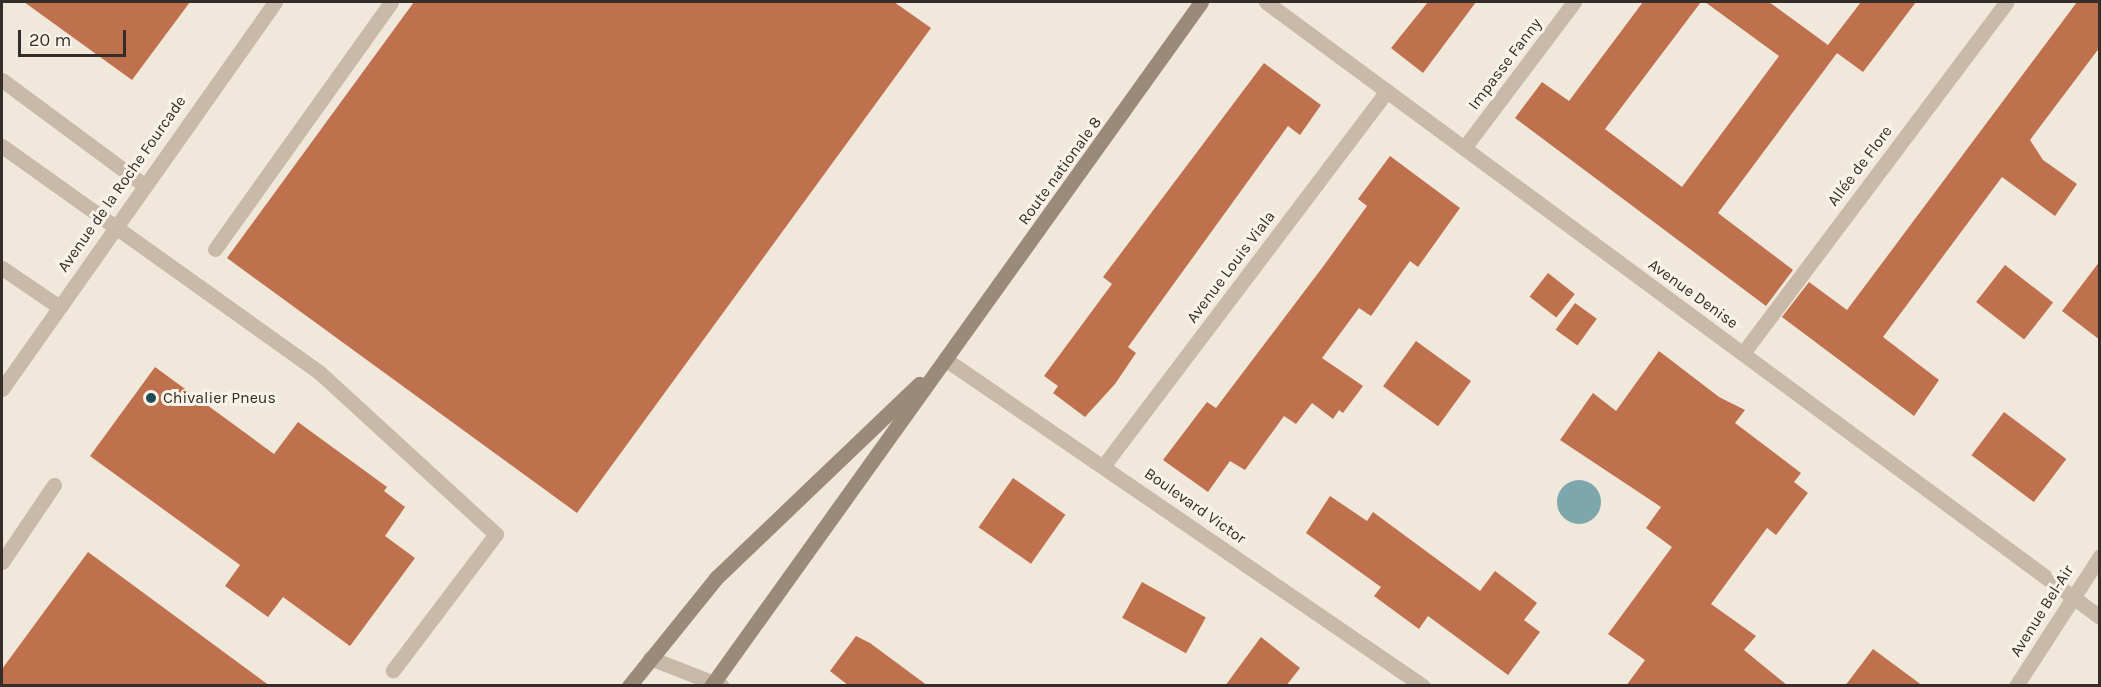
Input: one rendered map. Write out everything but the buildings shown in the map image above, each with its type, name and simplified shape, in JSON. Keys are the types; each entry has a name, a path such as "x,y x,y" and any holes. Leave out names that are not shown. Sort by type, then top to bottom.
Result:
{"main road":[{"name":"Route nationale 8","path":"945,359 1201,2"},
{"path":"629,686 716,578 945,359"},
{"path":"716,684 945,359"}],"street":[{"name":"Avenue de la Roche Fourcade","path":"2,389 114,226 275,2"},
{"path":"216,249 391,2"},
{"name":"Avenue Denise","path":"1266,2 2100,617"},
{"name":"Impasse Fanny","path":"1464,148 1574,2"},
{"name":"Allée de Flore","path":"1743,353 2007,2"},
{"path":"2,80 144,184"},
{"name":"Avenue Louis Viala","path":"1104,465 1387,91"},
{"path":"2,146 318,372 496,534 393,670"},
{"path":"2,268 58,306"},
{"name":"Boulevard Victor","path":"945,359 1104,465 1423,686"},
{"path":"2,562 54,484"},
{"name":"Avenue Bel-Air","path":"2016,686 2072,596 2100,556"},
{"path":"650,658 716,684"}],"water":[{"path":"1579,480 1594,487 1601,502 1594,517 1579,524 1564,517 1557,502 1564,487"}],"place":[{"name":"Chivalier Pneus","path":"151,398"}]}
